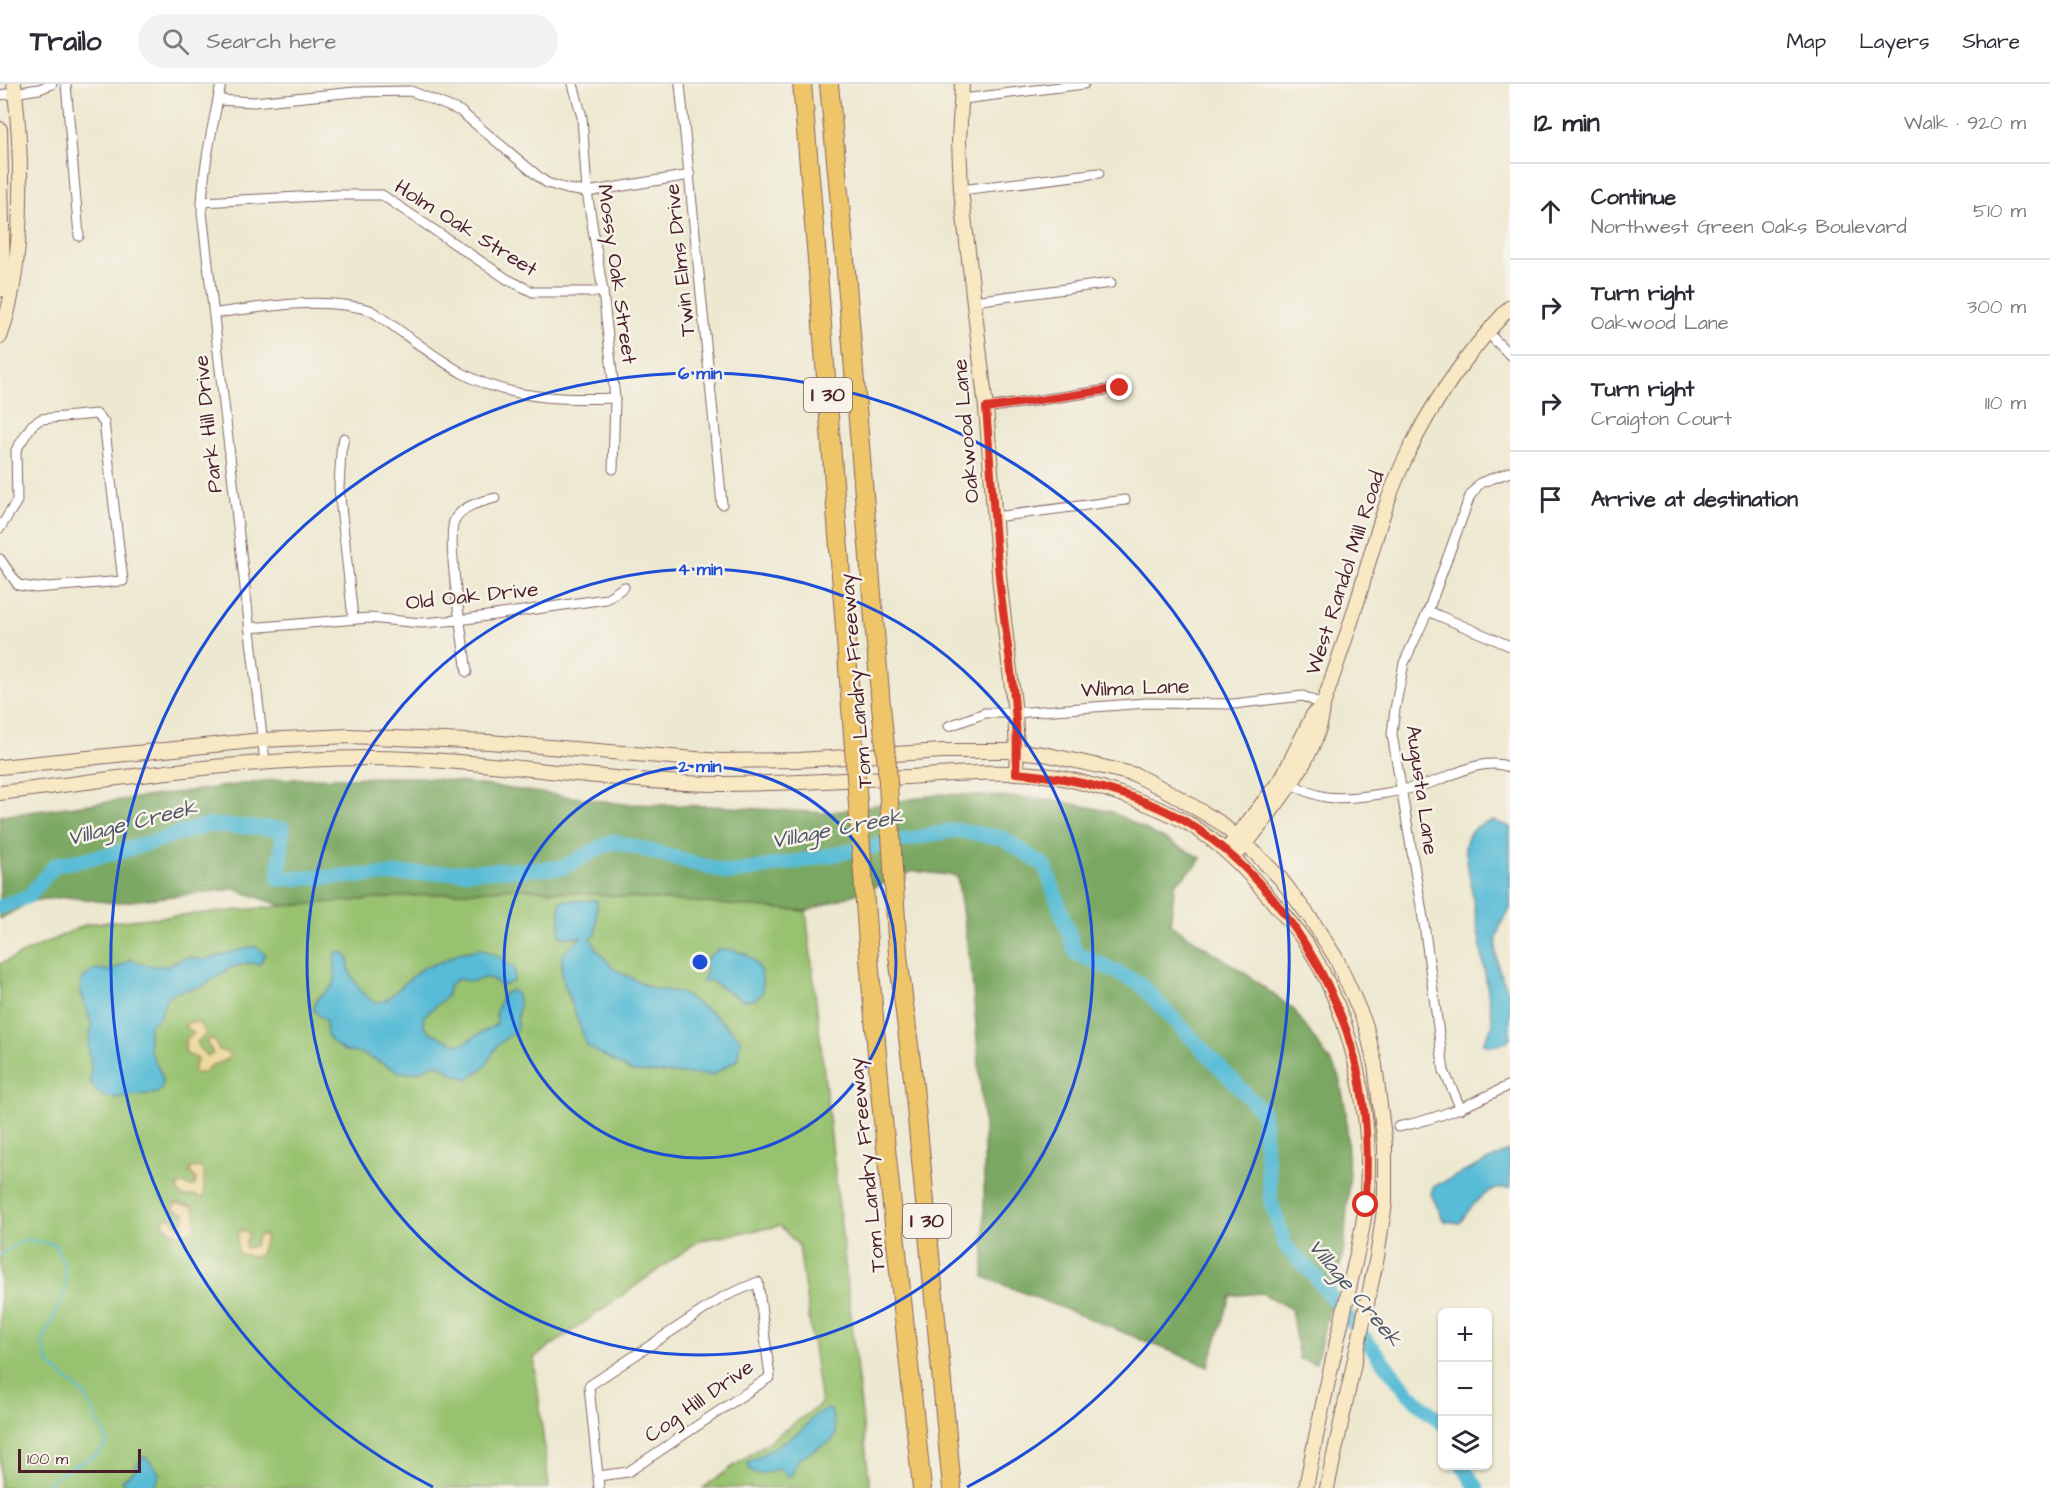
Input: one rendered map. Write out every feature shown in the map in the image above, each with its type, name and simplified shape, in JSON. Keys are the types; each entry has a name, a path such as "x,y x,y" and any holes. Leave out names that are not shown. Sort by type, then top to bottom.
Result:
{"highway":[{"name":"Tom Landry Freeway","path":"802,84 881,1101 922,1488"},
{"name":"Tom Landry Freeway","path":"829,84 887,766 898,955 914,1086 952,1488"}],"main road":[{"name":"Oakwood Lane","path":"963,84 959,141 961,190 986,408 994,517 1015,713 1016,773"},
{"path":"0,338 13,284 18,228 19,162 15,89"},
{"path":"0,129 3,276 0,290"},
{"name":"West Randol Mill Road","path":"1230,855 1292,784 1317,735 1323,718 1323,705 1383,512 1407,454 1433,406 1461,365 1510,307"},
{"name":"West Randol Mill Road","path":"1241,841 1282,778 1313,715 1323,705"},
{"path":"4,765 262,740 349,736 418,738 720,761 1017,751 1055,757 1136,776 1171,793 1219,822 1241,841 1280,878 1311,919 1336,958 1366,1026 1375,1065 1385,1145 1385,1203 1362,1328 1327,1488"},
{"path":"0,793 265,762 367,758 450,761 661,782 717,784 800,783 967,772 1016,773 1048,775 1144,802 1192,826 1230,855 1254,879 1305,942 1332,993 1350,1042 1363,1100 1368,1167 1366,1205 1317,1426 1306,1488"}],"street":[{"path":"0,95 15,89 39,89 52,84"},
{"path":"66,84 79,236"},
{"name":"Park Hill Drive","path":"221,84 202,202 265,762"},
{"name":"Mossy Oak Street","path":"573,84 582,117 587,192 603,292 615,398 613,469"},
{"name":"Twin Elms Drive","path":"680,84 722,504"},
{"path":"963,99 1084,84"},
{"path":"218,100 254,102 354,92 411,92 460,111 547,183 567,189 587,192 690,175"},
{"path":"1,163 19,162"},
{"path":"961,190 1099,173"},
{"name":"Holm Oak Street","path":"202,202 382,195 507,279 533,292 603,292"},
{"path":"974,301 1111,283"},
{"path":"215,313 314,304 353,305 370,310 462,372 501,389 538,397 615,398"},
{"path":"1487,332 1510,355"},
{"path":"986,408 1120,388"},
{"path":"0,528 17,501 16,450 32,425 41,419 96,414 104,422 123,581 36,588 18,585 0,559"},
{"path":"344,438 340,452 339,488 352,618"},
{"name":"Augusta Lane","path":"1461,1110 1444,1071 1424,924 1392,734 1404,663 1428,611 1470,496 1480,483 1510,472"},
{"path":"467,672 459,620 452,544 453,521 465,508 495,498"},
{"path":"994,517 1125,500"},
{"name":"Old Oak Drive","path":"249,628 352,618 421,623 459,620 606,599 624,587"},
{"path":"1428,611 1510,646"},
{"name":"Wilma Lane","path":"949,726 985,713 1015,713 1146,703 1233,704 1302,696 1323,705"},
{"path":"1292,784 1311,794 1328,798 1347,798 1402,790 1481,764 1510,767"},
{"path":"1398,1127 1461,1110 1510,1085"},
{"name":"Cog Hill Drive","path":"758,1282 770,1377 628,1472 598,1476 588,1386 723,1297 758,1282"},
{"path":"598,1476 599,1488"}],"green space":[{"path":"421,777 624,804 711,806 827,813 942,794 1050,799 1112,812 1201,858 1196,866 1175,884 1170,924 1245,973 1294,1010 1338,1073 1346,1111 1349,1180 1344,1249 1316,1363 1299,1359 1291,1309 1262,1293 1231,1296 1208,1366 984,1277 984,1129 972,977 957,876 914,871 806,911 515,888 283,906 234,889 114,903 67,897 31,901 0,919 0,816 280,779"},
{"path":"515,888 806,911 870,1488 703,1488 821,1404 799,1246 780,1226 700,1240 534,1358 549,1488 0,1488 0,964 87,924"}],"sand":[{"path":"188,1022 199,1023 206,1032 205,1036 197,1042 197,1046 207,1056 213,1053 207,1043 211,1038 219,1050 230,1056 209,1067 204,1073 195,1073 193,1070 198,1059 186,1054 186,1039 194,1034 185,1026"},
{"path":"199,1167 204,1171 204,1196 201,1198 195,1195 183,1197 178,1192 178,1185 192,1187 195,1185 196,1179 190,1172 191,1168"},
{"path":"176,1203 193,1207 195,1212 196,1228 180,1235 168,1229 163,1223 168,1217 173,1219 178,1227 183,1225 185,1214 173,1209"},
{"path":"241,1229 249,1234 245,1244 246,1248 254,1246 259,1235 266,1238 259,1256 253,1257 238,1253 237,1237"}],"water":[{"path":"1494,821 1510,827 1510,909 1501,923 1496,953 1499,970 1510,995 1510,1038 1501,1044 1486,1045 1483,1043 1493,1024 1465,848 1468,837 1474,829"},
{"path":"597,900 596,936 590,937 614,969 651,988 681,993 712,1013 740,1038 738,1059 713,1075 632,1072 587,1046 562,977 562,955 581,937 560,937 560,901"},
{"path":"255,946 265,954 260,964 247,963 230,968 203,986 173,993 166,999 160,1016 149,1026 150,1050 161,1073 163,1083 157,1093 113,1098 102,1096 94,1089 90,1080 88,1045 92,1026 80,989 82,979 95,969 112,971 131,959 153,966 167,966 187,957 203,960"},
{"path":"481,949 499,957 515,969 514,981 499,985 492,979 483,978 473,982 457,979 449,986 447,996 424,1016 423,1025 428,1031 453,1043 462,1044 497,1024 496,1012 503,994 512,990 516,994 519,1003 517,1029 497,1046 485,1067 468,1079 452,1073 440,1064 407,1073 363,1054 344,1051 327,1035 326,1021 314,1011 318,999 335,981 334,960 337,952 344,953 349,959 349,970 355,982 365,996 375,1002 385,1001 421,969 459,953"},
{"path":"719,949 739,952 753,960 761,974 762,994 753,1000 742,1000 709,980 702,983 706,975 705,960"},
{"path":"1510,1150 1510,1188 1501,1188 1486,1193 1460,1223 1444,1221 1431,1194 1433,1187"},
{"path":"827,1409 831,1410 836,1433 832,1441 799,1458 791,1476 786,1475 779,1468 760,1474 752,1472 748,1463 800,1432 815,1415"},
{"path":"146,1457 160,1474 153,1488 131,1488 122,1481 134,1471 141,1458"}],"waterway":[{"name":"Village Creek","path":"0,907 29,896 55,865 112,854 208,825 283,829 279,879 562,868 613,841 730,873 955,830 1003,838 1045,866 1076,953 1139,983 1262,1111 1271,1202 1286,1247 1314,1275 1409,1394 1438,1419"},
{"path":"0,1255 24,1240 55,1244 66,1269 65,1292 42,1343 49,1364 85,1395 108,1442 98,1454 70,1468 41,1488"},
{"name":"Village Creek","path":"1466,1470 1477,1488"}],"route":[{"path":"1120,388 986,408 1000,586 1015,713 1016,773 1048,775 1144,802 1192,826 1234,858 1254,879 1305,942 1332,993 1350,1042 1363,1100 1368,1167 1366,1205"}]}
